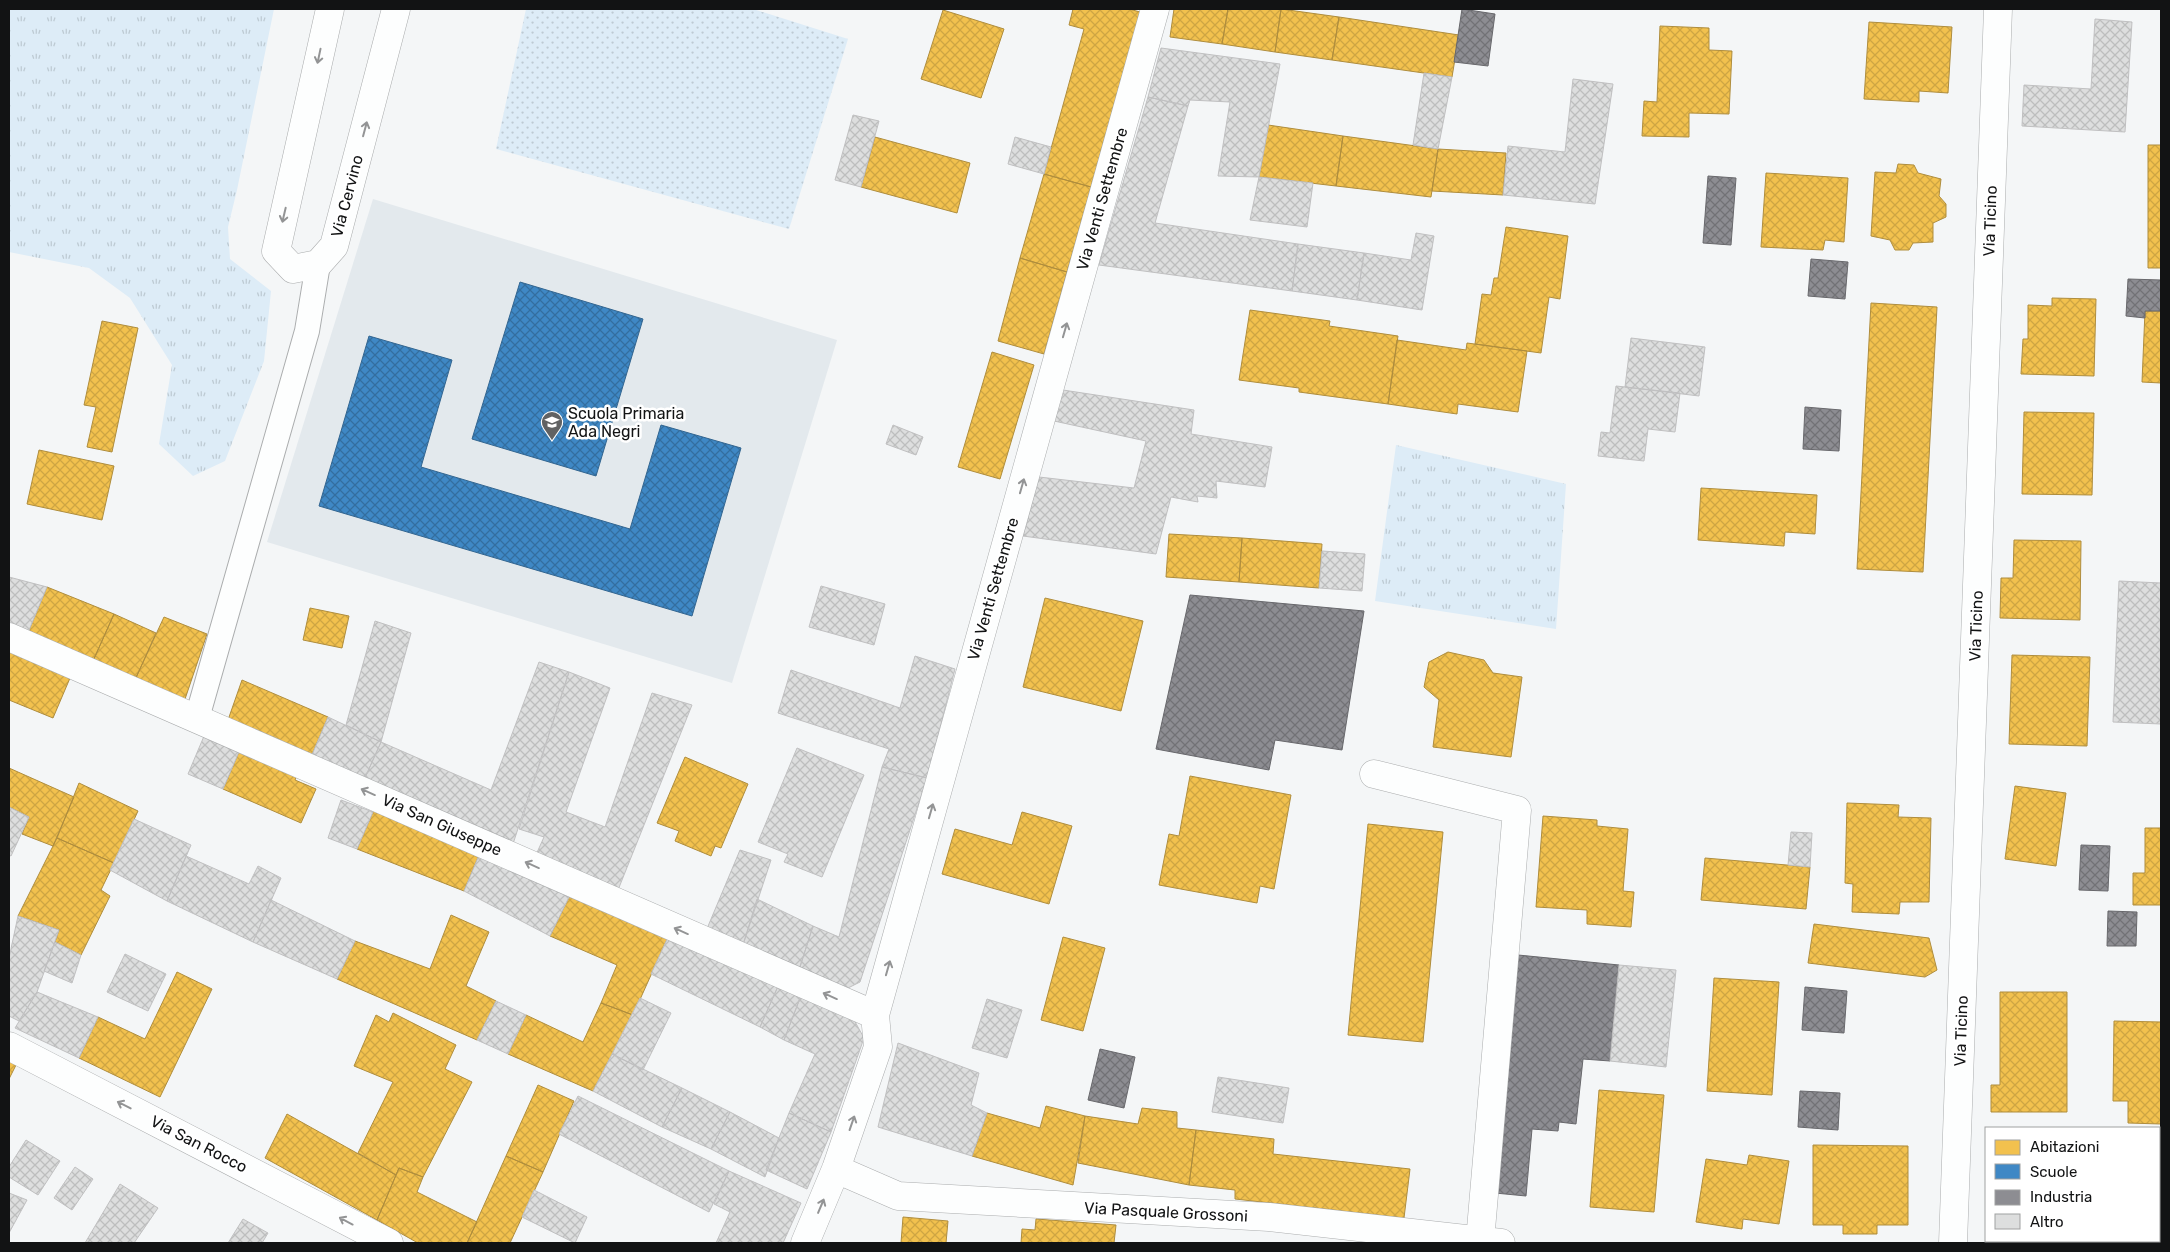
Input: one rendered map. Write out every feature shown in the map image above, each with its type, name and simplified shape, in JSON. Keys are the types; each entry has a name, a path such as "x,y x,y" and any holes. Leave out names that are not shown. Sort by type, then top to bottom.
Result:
{"street":[{"path":"197,718 307,331 318,264 292,269 276,252 330,9"},
{"name":"Via Cervino","path":"318,264 334,246 396,9"},
{"name":"Via Venti Settembre","path":"804,1243 836,1169 878,1047 875,1015 1155,9"},
{"name":"Via Ticino","path":"1954,1243 1998,9"},
{"name":"Via San Giuseppe","path":"9,637 875,1015"},
{"path":"1374,774 1518,810 1490,1242"},
{"name":"Via San Rocco","path":"9,1046 389,1243"},
{"name":"Via Pasquale Grossoni","path":"836,1169 898,1196 1270,1217 1490,1242"}],"shaded area":[{"name":"Scuola Primaria Ada Negri","path":"373,199 837,340 732,683 267,542"}],"green space":[{"path":"9,9 274,9 228,227 230,259 271,291 264,361 225,461 193,476 159,444 172,365 130,298 89,268 9,252"},
{"path":"526,9 753,9 848,39 789,229 496,149"},
{"path":"1396,445 1566,484 1556,629 1375,601"}],"building: Abitazioni":[{"path":"1073,9 1129,9 1140,12 1091,187 1044,174 1084,29 1069,25"},
{"path":"1174,9 1228,9 1222,44 1170,37"},
{"path":"1228,9 1281,9 1275,52 1222,44"},
{"path":"1281,9 1339,17 1332,60 1275,52"},
{"path":"943,10 1004,29 981,98 921,79"},
{"path":"1339,17 1459,35 1452,77 1332,60"},
{"path":"1869,22 1952,27 1948,93 1919,91 1919,102 1864,99"},
{"path":"1660,26 1709,28 1709,50 1732,51 1729,114 1689,113 1689,137 1642,136 1644,101 1657,102"},
{"path":"1268,125 1343,136 1336,186 1259,177"},
{"path":"1343,136 1438,149 1431,197 1336,186"},
{"path":"875,137 970,163 957,213 861,187"},
{"path":"2148,145 2161,145 2161,268 2148,268"},
{"path":"1438,149 1506,153 1503,195 1432,191"},
{"path":"1898,164 1914,165 1918,173 1941,179 1939,196 1946,204 1946,217 1933,223 1933,242 1913,243 1909,250 1895,250 1890,240 1871,236 1875,172 1896,173"},
{"path":"1766,173 1848,178 1844,242 1825,240 1823,250 1761,247"},
{"path":"1044,174 1091,187 1067,272 1020,258"},
{"path":"1506,227 1568,236 1560,299 1549,297 1541,353 1475,344 1482,294 1491,295 1494,278 1498,278"},
{"path":"1020,258 1067,272 1044,354 998,341"},
{"path":"2052,298 2096,299 2094,376 2021,374 2023,339 2028,339 2028,305 2052,306"},
{"path":"1871,303 1937,307 1923,572 1857,569"},
{"path":"1250,310 1330,321 1329,326 1398,336 1388,404 1299,392 1299,388 1239,380"},
{"path":"2145,311 2161,311 2161,383 2142,382"},
{"path":"102,321 138,328 112,452 87,447 96,407 84,405"},
{"path":"1397,340 1466,350 1467,343 1527,351 1518,412 1458,404 1457,414 1388,404"},
{"path":"992,352 1034,365 1000,479 958,467"},
{"path":"2024,412 2094,413 2092,495 2022,494"},
{"path":"39,450 114,466 102,520 27,504"},
{"path":"1701,488 1817,495 1815,534 1785,532 1784,546 1698,540"},
{"path":"1169,534 1242,538 1239,582 1166,577"},
{"path":"1242,538 1322,544 1319,588 1239,582"},
{"path":"2014,540 2081,541 2080,620 2000,618 2001,578 2013,578"},
{"path":"47,587 114,614 93,661 27,635"},
{"path":"1045,598 1143,621 1121,711 1023,687"},
{"path":"310,608 349,616 342,648 303,640"},
{"path":"114,614 156,633 135,680 93,661"},
{"path":"164,617 207,634 183,705 133,684"},
{"path":"9,646 73,671 53,718 9,700"},
{"path":"1448,652 1484,660 1493,673 1522,677 1511,757 1433,747 1439,700 1424,687 1429,662"},
{"path":"2012,655 2090,657 2087,746 2009,744"},
{"path":"242,680 328,717 311,757 228,720"},
{"path":"242,745 299,770 295,780 316,789 301,823 223,789"},
{"path":"685,757 748,784 721,848 715,846 711,856 675,841 679,831 657,823"},
{"path":"9,768 74,797 53,846 22,834 29,817 9,807"},
{"path":"1190,776 1291,795 1274,889 1260,886 1257,903 1159,885 1169,834 1179,836"},
{"path":"79,783 138,811 114,863 57,838"},
{"path":"2015,786 2066,793 2056,866 2005,859"},
{"path":"1847,803 1899,805 1898,817 1931,818 1929,902 1900,902 1899,914 1852,912 1853,884 1845,883"},
{"path":"376,805 482,848 464,891 357,849"},
{"path":"1022,812 1072,826 1049,904 942,874 955,829 1012,845"},
{"path":"1543,816 1597,820 1597,826 1628,829 1623,891 1634,892 1631,927 1587,924 1587,910 1536,907"},
{"path":"1368,824 1443,832 1423,1042 1348,1035"},
{"path":"2145,828 2161,828 2161,905 2133,905 2133,873 2145,873"},
{"path":"57,838 114,863 101,890 110,896 81,955 55,942 59,930 18,916"},
{"path":"1705,858 1810,867 1806,909 1701,900"},
{"path":"572,891 669,935 633,1015 601,1003 617,965 550,936"},
{"path":"451,915 489,932 466,986 496,1001 477,1040 337,979 355,941 430,969"},
{"path":"1814,924 1929,938 1937,970 1925,977 1808,963"},
{"path":"1063,937 1105,948 1083,1031 1041,1020"},
{"path":"177,972 212,989 160,1097 79,1058 98,1017 145,1039"},
{"path":"1714,978 1779,982 1772,1095 1707,1091"},
{"path":"2000,992 2067,992 2067,1112 1991,1112 1991,1085 2000,1085"},
{"path":"601,1003 633,1015 593,1091 508,1054 526,1015 583,1042"},
{"path":"393,1013 456,1045 445,1069 472,1082 423,1177 399,1168 396,1175 358,1153 393,1082 354,1066 376,1015 389,1022"},
{"path":"2114,1021 2161,1022 2161,1124 2128,1123 2128,1101 2113,1101"},
{"path":"9,1061 16,1065 9,1079"},
{"path":"538,1085 574,1101 543,1172 506,1156"},
{"path":"1599,1090 1664,1095 1654,1212 1590,1207"},
{"path":"1046,1106 1085,1116 1073,1185 972,1156 987,1113 1040,1128"},
{"path":"1142,1108 1177,1112 1177,1128 1196,1130 1189,1185 1078,1163 1085,1116 1138,1124"},
{"path":"287,1114 396,1175 377,1220 265,1158"},
{"path":"1196,1130 1274,1139 1273,1154 1410,1169 1404,1218 1235,1199 1235,1190 1189,1185"},
{"path":"1813,1145 1908,1146 1908,1225 1877,1225 1877,1234 1843,1234 1843,1225 1813,1225"},
{"path":"1749,1155 1789,1161 1779,1224 1743,1219 1742,1229 1696,1222 1706,1159 1747,1165"},
{"path":"506,1156 543,1172 510,1243 467,1243"},
{"path":"399,1168 423,1177 417,1192 477,1222 467,1243 418,1243 377,1220"},
{"path":"903,1217 948,1221 946,1243 901,1243"},
{"path":"1036,1219 1116,1225 1114,1243 1021,1243 1022,1229 1035,1230"},
{"path":"2161,1224 2161,1243 2125,1243 2160,1242"},
{"path":"2002,1242 2067,1242 2067,1243"}],"building: Scuole":[{"path":"520,282 643,319 596,476 472,439"},
{"path":"369,336 452,360 421,467 630,529 661,425 741,448 692,616 319,506"}],"building: Industria":[{"path":"1462,9 1495,14 1488,66 1454,62"},
{"path":"1708,176 1736,178 1731,245 1703,243"},
{"path":"1811,259 1848,262 1845,299 1808,296"},
{"path":"2128,279 2161,280 2161,311 2145,311 2145,318 2126,316"},
{"path":"1805,407 1841,410 1839,451 1803,449"},
{"path":"1190,595 1364,611 1342,750 1275,740 1269,770 1156,749"},
{"path":"2081,845 2110,846 2108,891 2079,890"},
{"path":"2108,911 2137,912 2136,946 2107,946"},
{"path":"1518,955 1619,965 1610,1061 1583,1059 1576,1124 1559,1122 1558,1131 1532,1129 1526,1196 1495,1193"},
{"path":"1805,987 1847,991 1844,1033 1802,1030"},
{"path":"1100,1049 1135,1057 1124,1108 1088,1100"},
{"path":"1800,1091 1840,1093 1838,1130 1798,1127"}],"building: Altro":[{"path":"2095,19 2132,22 2125,132 2022,126 2024,85 2091,89"},
{"path":"1161,48 1280,64 1259,177 1218,176 1230,102 1190,100 1188,106 1148,97"},
{"path":"1424,73 1452,77 1438,149 1413,145"},
{"path":"1573,79 1613,84 1595,204 1503,195 1508,146 1565,152"},
{"path":"1148,97 1188,106 1155,223 1298,244 1292,291 1099,265"},
{"path":"853,115 879,121 861,187 835,180"},
{"path":"1015,137 1051,147 1044,174 1008,164"},
{"path":"1259,177 1313,183 1307,227 1250,220"},
{"path":"1416,233 1434,236 1422,310 1357,300 1364,253 1411,260"},
{"path":"1298,244 1364,253 1357,300 1292,291"},
{"path":"1631,338 1705,347 1699,396 1625,387"},
{"path":"1616,386 1680,393 1675,432 1648,429 1644,461 1598,456 1601,432 1610,433"},
{"path":"1063,390 1194,410 1191,434 1272,447 1265,487 1216,481 1217,498 1197,496 1198,502 1171,497 1156,554 1023,536 1039,477 1134,488 1146,441 1054,421"},
{"path":"893,425 923,437 916,455 886,444"},
{"path":"1322,551 1365,554 1362,591 1319,588"},
{"path":"9,577 47,587 27,635 9,629"},
{"path":"2119,581 2161,583 2161,724 2113,722"},
{"path":"821,586 885,604 874,645 809,627"},
{"path":"375,621 411,633 381,742 346,725"},
{"path":"915,656 955,669 927,778 882,767 889,749 778,713 791,670 900,708"},
{"path":"539,662 569,672 512,847 364,780 381,742 491,790"},
{"path":"569,672 610,688 566,812 605,827 652,693 692,705 618,890 535,857 544,837 519,829"},
{"path":"328,717 381,742 364,780 311,757"},
{"path":"207,729 242,745 223,789 188,774"},
{"path":"797,748 864,775 822,877 784,862 788,854 758,842"},
{"path":"882,767 927,778 860,982 846,989 798,973 813,926 839,937"},
{"path":"341,800 373,812 357,849 328,838"},
{"path":"9,807 29,817 11,856 9,855"},
{"path":"134,819 191,845 167,901 110,870"},
{"path":"1791,832 1812,833 1810,867 1788,865"},
{"path":"482,848 572,891 550,936 464,891"},
{"path":"740,850 771,860 742,948 706,931"},
{"path":"186,856 249,884 258,866 281,878 253,942 167,901"},
{"path":"757,899 813,926 798,973 742,948"},
{"path":"271,900 355,941 337,979 253,942"},
{"path":"18,916 59,930 37,992 19,1021 9,1016 9,958"},
{"path":"669,935 779,984 760,1027 651,974"},
{"path":"55,942 81,955 72,983 44,971"},
{"path":"125,954 166,974 148,1011 107,992"},
{"path":"1619,965 1676,970 1666,1067 1610,1061"},
{"path":"779,984 802,993 784,1040 760,1027"},
{"path":"37,992 98,1017 79,1058 15,1028"},
{"path":"802,993 853,1018 864,1038 831,1132 789,1113 815,1054 784,1040"},
{"path":"640,998 671,1013 643,1070 612,1054"},
{"path":"987,999 1022,1010 1007,1058 972,1048"},
{"path":"496,1001 526,1015 508,1054 477,1040"},
{"path":"898,1043 979,1073 971,1105 987,1113 972,1156 878,1127"},
{"path":"612,1054 682,1088 662,1127 593,1091"},
{"path":"1218,1077 1289,1088 1283,1123 1212,1112"},
{"path":"682,1088 730,1112 711,1149 662,1127"},
{"path":"578,1096 729,1171 709,1212 559,1134"},
{"path":"730,1112 779,1138 765,1177 711,1149"},
{"path":"789,1113 831,1132 807,1189 766,1170"},
{"path":"26,1140 60,1161 38,1195 9,1177 9,1167"},
{"path":"75,1167 93,1179 72,1210 54,1198"},
{"path":"729,1171 801,1203 783,1243 716,1243 730,1212 714,1204"},
{"path":"120,1184 158,1208 134,1243 85,1243"},
{"path":"534,1190 587,1217 575,1243 522,1217"},
{"path":"9,1193 27,1200 9,1233"},
{"path":"243,1219 268,1233 262,1243 228,1243"}],"place":[{"name":"Scuola Primaria Ada Negri","path":"552,441"}]}
